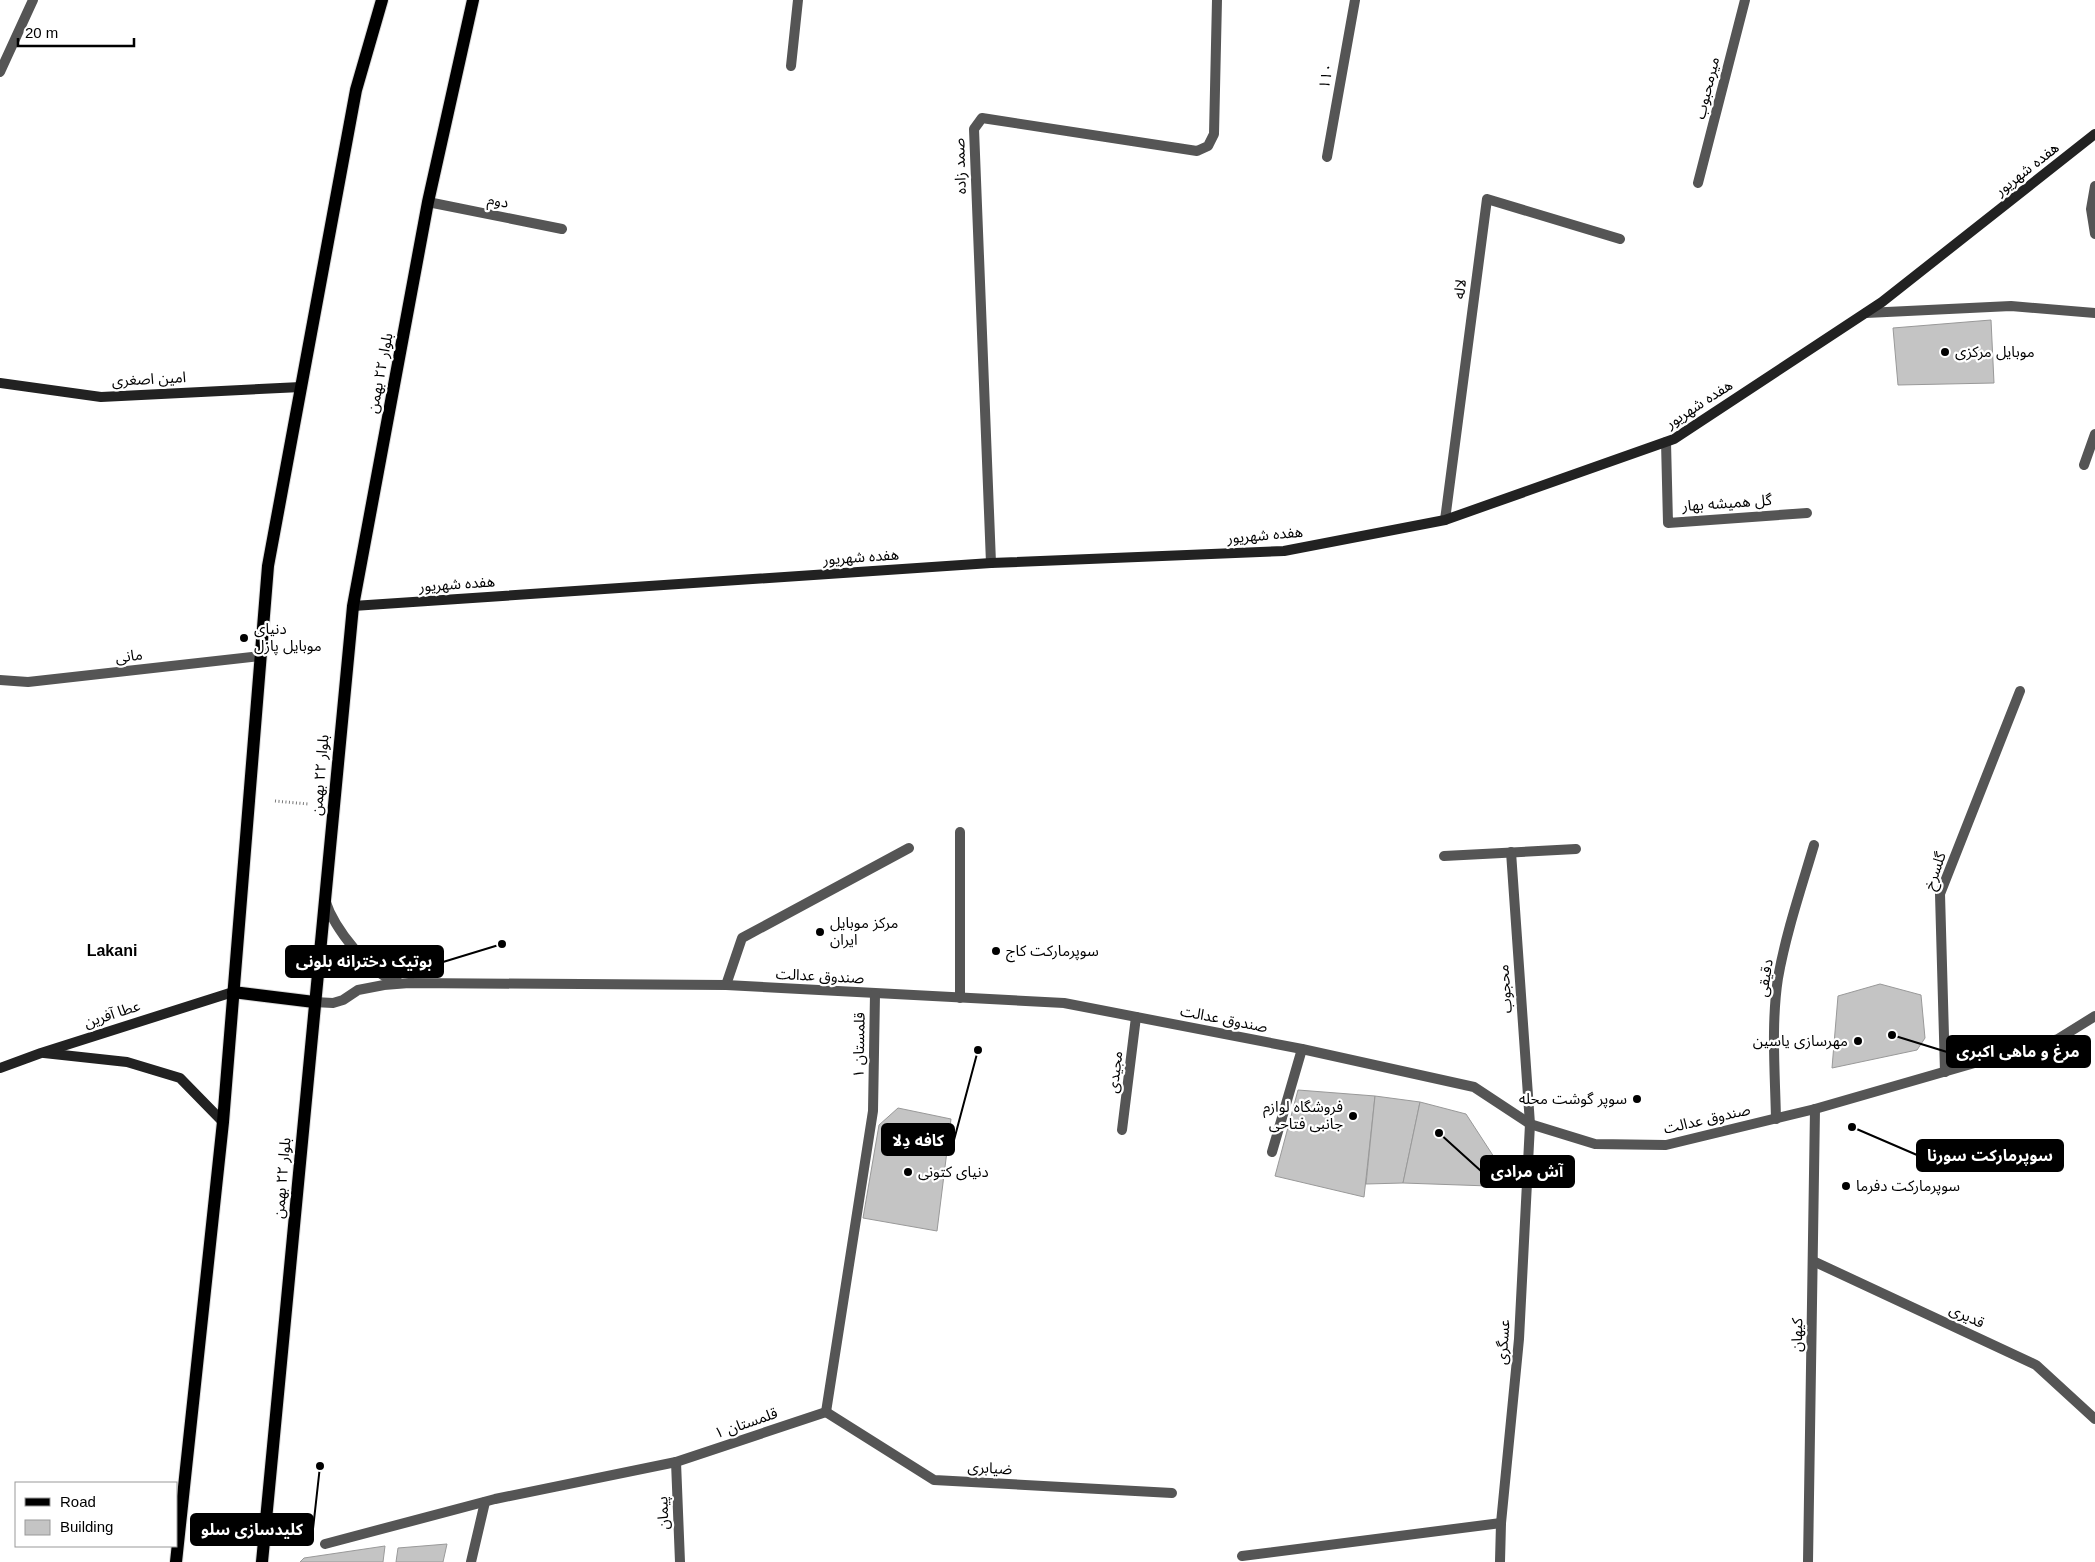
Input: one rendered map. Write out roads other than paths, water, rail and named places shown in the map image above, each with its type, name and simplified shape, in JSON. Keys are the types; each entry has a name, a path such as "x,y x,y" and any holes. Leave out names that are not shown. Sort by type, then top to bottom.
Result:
{"main road":[{"path":"178,1543 223,1122 268,566 356,90 382,0"},
{"name":"بلوار ۲۲ بهمن","path":"262,1562 353,606 428,202 473,0"},
{"name":"هفده شهریور","path":"353,606 991,563 1284,551 1445,520 1674,439 1866,313 2095,134"},
{"name":"امین اصغری","path":"0,383 101,397 301,387"},
{"path":"234,992 314,1002"},
{"name":"عطا آفرین","path":"0,1068 41,1053 234,992"},
{"path":"41,1053 127,1062 180,1078 223,1122"},
{"path":"176,1562 178,1547"}],"street":[{"path":"0,72 32,0"},
{"path":"791,66 798,0"},
{"name":"صمد زاده","path":"991,563 974,130 982,118 1197,151 1208,146 1214,134 1217,0"},
{"name":"۱۱۰","path":"1327,157 1355,0"},
{"name":"میرمحبوب","path":"1698,183 1745,0"},
{"path":"2095,186 2091,209 2095,234"},
{"name":"لاله","path":"1445,520 1487,199 1620,238"},
{"name":"دوم","path":"428,202 562,229"},
{"path":"1866,313 2011,306 2095,313"},
{"path":"2084,465 2095,434"},
{"name":"گل همیشه بهار","path":"1666,442 1668,523 1807,513"},
{"name":"مانی","path":"0,680 28,682 261,656"},
{"name":"گلسرخ","path":"1945,1072 1940,894 2020,691"},
{"path":"960,832 960,998"},
{"name":"دقیقی","path":"1776,1119 1774,1021 1778,978 1789,929 1814,845"},
{"path":"726,985 742,938 909,848"},
{"path":"1444,856 1576,849"},
{"name":"محجوب","path":"1511,852 1530,1124"},
{"path":"325,899 340,929 357,952 384,976 397,982 409,983"},
{"name":"صندوق عدالت","path":"314,1002 333,1003 343,1000 358,990 409,983 726,985 1064,1003 1302,1049 1474,1087 1530,1124 1595,1144 1666,1145 1815,1109 2058,1039 2095,1016"},
{"name":"قلمستان ۱","path":"325,1544 485,1502 676,1462 826,1412 873,1111 875,994"},
{"name":"مجیدی","path":"1122,1130 1136,1017"},
{"path":"1272,1152 1302,1049"},
{"name":"کیهان","path":"1808,1562 1815,1109"},
{"name":"عسگری","path":"1500,1562 1501,1523 1519,1339 1530,1124"},
{"name":"قدیری","path":"1813,1261 2036,1365 2095,1420"},
{"name":"ضیابری","path":"826,1412 934,1480 1172,1493"},
{"name":"پیمان","path":"676,1462 680,1562"},
{"path":"472,1562 485,1502"},
{"path":"1242,1556 1501,1523"}],"place":[{"name":"موبایل مرکزی","path":"1945,352"},
{"name":"دنیای موبایل پازل","path":"244,638"},
{"name":"مرکز موبایل ایران","path":"820,932"},
{"name":"بوتیک دخترانه بلونی","path":"502,944"},
{"name":"سوپرمارکت کاج","path":"996,951"},
{"name":"مرغ و ماهی اکبری","path":"1892,1035"},
{"name":"مهرسازی یاسین","path":"1858,1041"},
{"name":"کافه دِلا","path":"978,1050"},
{"name":"سوپر گوشت محله","path":"1637,1099"},
{"name":"فروشگاه لوازم جانبی فتاحی","path":"1353,1116"},
{"name":"سوپرمارکت سورنا","path":"1852,1127"},
{"name":"آش مرادی","path":"1439,1133"},
{"name":"دنیای کتونی","path":"908,1172"},
{"name":"سوپرمارکت دفرما","path":"1846,1186"},
{"name":"کلیدسازی سلو","path":"320,1466"}],"district":[{"name":"Lakani","path":"112,950"}]}
